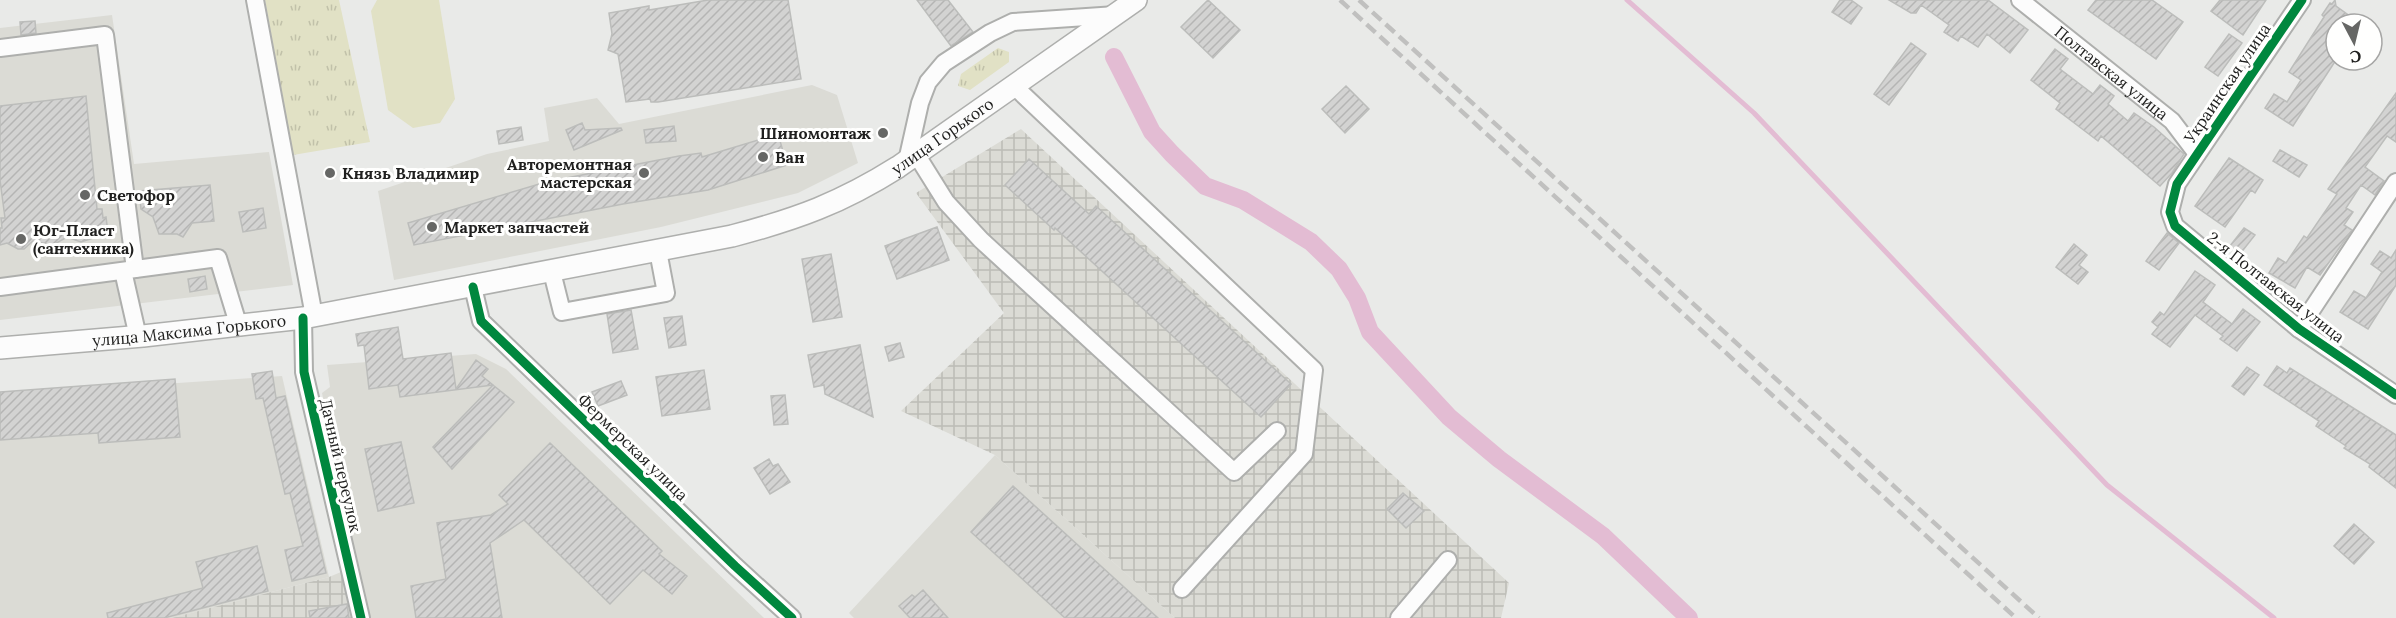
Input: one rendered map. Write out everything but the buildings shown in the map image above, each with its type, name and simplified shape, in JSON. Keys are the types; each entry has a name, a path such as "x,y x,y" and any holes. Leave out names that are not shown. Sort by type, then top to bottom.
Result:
{"main road":[{"name":"улица Горького","path":"732,236 790,221 860,191 912,158 1136,0"},
{"name":"улица Максима Горького","path":"0,348 239,327 309,317 732,236"}],"street":[{"name":"Дачный переулок","path":"255,0 309,317 304,372 361,618"},
{"name":"Украинская улица","path":"2177,184 2302,0"},
{"name":"Полтавская улица","path":"2026,2 2172,121 2197,154"},
{"path":"1116,15 1013,22 990,33 944,63 928,82 920,103 912,158 946,202 981,240 1233,472 1277,430"},
{"path":"0,48 105,35 138,337"},
{"path":"1014,86 1314,370 1304,454 1182,589"},
{"path":"2300,329 2396,182"},
{"name":"2-я Полтавская улица","path":"2177,184 2170,212 2175,226 2300,329 2396,395"},
{"path":"552,272 562,312 666,293 658,251"},
{"path":"0,287 218,258 239,327"},
{"name":"Фермерская улица","path":"473,287 481,321 792,618"},
{"path":"1399,618 1448,560"}],"shaded area":[{"path":"112,15 134,164 269,152 293,285 0,320 0,28"},
{"path":"812,85 837,95 858,163 798,193 661,227 394,280 378,191 487,154 549,141 544,108 597,98 619,124"},
{"path":"1021,129 1509,583 1501,618 1175,618 995,455 901,411 1004,313 916,193"},
{"path":"476,354 506,369 764,618 368,618 322,393 330,387 327,365"},
{"path":"282,376 329,577 172,618 0,618 0,395"},
{"path":"995,455 1175,618 854,618 849,613"},
{"path":"341,572 351,618 172,618 329,577"}],"green space":[{"path":"265,0 339,0 370,142 293,155"},
{"path":"377,0 439,0 455,99 440,123 413,128 388,110 371,11"},
{"path":"998,48 1009,52 1009,62 970,90 958,86 961,74"}],"waterway":[{"path":"1627,0 1754,113 2107,485 2274,618"},
{"path":"1114,57 1152,132 1172,154 1205,186 1243,200 1311,242 1339,269 1357,298 1370,332 1449,417 1499,459 1603,536 1689,618"}],"railway":[{"path":"1340,0 2016,618"},
{"path":"1359,0 2039,618"}],"cycle path":[{"path":"2302,0 2177,184 2170,212 2175,226 2299,329 2396,395"},
{"path":"473,287 481,321 792,618"},
{"path":"303,318 304,372 361,618"}],"place":[{"name":"Шиномонтаж","path":"883,133"},
{"name":"Ван","path":"763,157"},
{"name":"Князь Владимир","path":"330,173"},
{"name":"Авторемонтная мастерская","path":"644,173"},
{"name":"Светофор","path":"85,195"},
{"name":"Маркет запчастей","path":"432,227"},
{"name":"Юг-Пласт (сантехника)","path":"21,239"}]}
